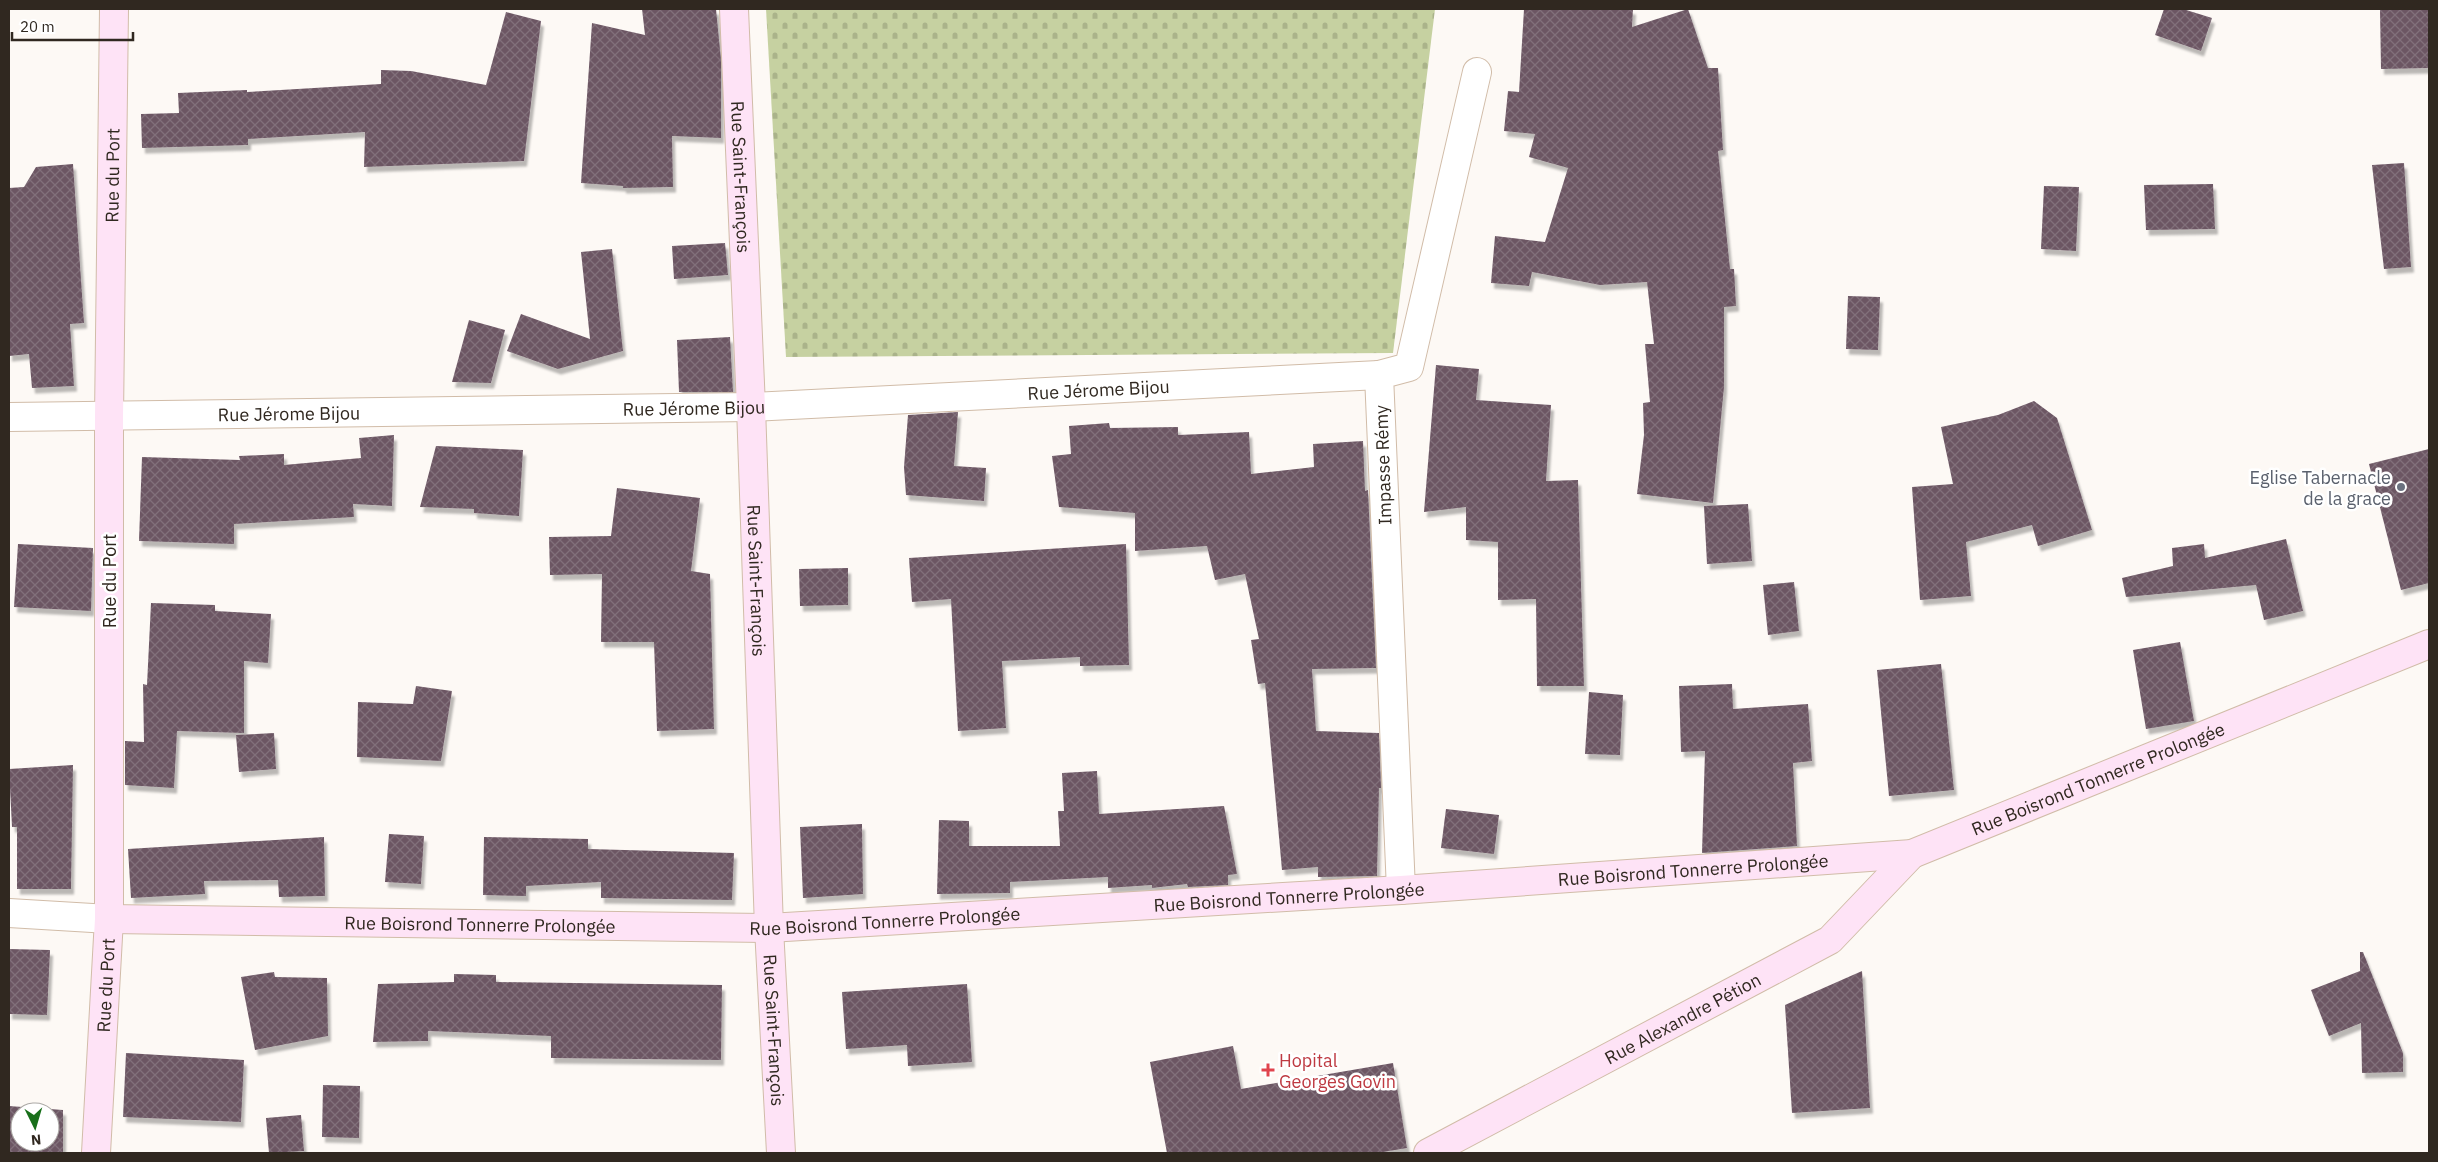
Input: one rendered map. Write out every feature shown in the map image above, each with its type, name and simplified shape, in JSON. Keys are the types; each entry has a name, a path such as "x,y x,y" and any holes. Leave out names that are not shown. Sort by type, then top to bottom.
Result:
{"street":[{"name":"Rue du Port","path":"96,1153 109,919 109,417 114,9"},
{"name":"Rue Saint-François","path":"734,9 751,407 769,928 781,1153"},
{"path":"1379,375 1409,367 1477,72"},
{"name":"Rue Jérome Bijou","path":"9,417 751,407 1379,375"},
{"name":"Impasse Rémy","path":"1379,375 1401,890"},
{"name":"Rue Boisrond Tonnerre Prolongée","path":"109,919 769,928 1401,890 1912,854 2429,644"},
{"name":"Rue Alexandre Pétion","path":"1428,1153 1830,940 1912,854"},
{"path":"9,913 109,919"}],"green space":[{"path":"766,9 1435,9 1393,353 786,357"}],"building":[{"path":"642,9 716,9 721,60 721,138 672,136 673,187 623,188 623,186 581,183 592,23 645,35"},
{"path":"1524,9 1633,9 1632,27 1688,9 1708,68 1718,68 1723,150 1718,151 1730,269 1734,269 1736,306 1724,307 1724,387 1713,503 1637,494 1644,435 1643,403 1650,402 1645,344 1654,344 1647,282 1600,285 1532,272 1529,286 1491,283 1495,236 1545,242 1568,168 1529,157 1535,134 1504,131 1508,91 1519,92"},
{"path":"2164,9 2183,9 2212,18 2201,51 2155,35"},
{"path":"2380,9 2429,9 2429,68 2381,69"},
{"path":"506,12 541,21 524,161 364,167 365,132 248,139 248,145 142,148 141,114 179,113 178,93 247,90 247,92 381,84 381,70 411,71 486,85"},
{"path":"2404,163 2411,267 2384,269 2372,165"},
{"path":"73,164 84,323 70,324 74,386 32,388 29,354 9,356 9,188 24,187 36,167"},
{"path":"2213,184 2215,229 2146,230 2144,185"},
{"path":"2044,186 2079,187 2076,251 2041,249"},
{"path":"725,243 728,275 674,279 672,246"},
{"path":"612,249 623,351 558,369 507,351 521,314 590,339 581,252"},
{"path":"1848,296 1880,297 1878,350 1846,349"},
{"path":"469,320 505,330 491,383 452,382"},
{"path":"730,337 733,392 679,392 677,340"},
{"path":"1436,365 1479,369 1476,400 1551,405 1546,481 1578,480 1584,686 1537,686 1536,599 1498,600 1498,542 1466,540 1466,507 1424,512"},
{"path":"2034,401 2057,418 2092,530 2038,546 2032,525 1966,542 1971,596 1920,600 1912,487 1953,484 1941,427 1998,415"},
{"path":"958,412 954,466 986,468 984,501 906,495 904,467 908,415"},
{"path":"1109,423 1110,428 1178,427 1178,435 1249,432 1251,474 1314,467 1313,444 1363,441 1365,491 1368,490 1376,668 1312,669 1316,731 1379,733 1381,788 1379,788 1377,876 1318,877 1318,867 1282,870 1265,683 1258,684 1251,640 1259,639 1245,574 1215,580 1207,546 1135,551 1135,513 1059,507 1052,456 1071,454 1069,426"},
{"path":"394,435 392,506 353,504 354,517 234,524 234,544 139,541 142,457 240,460 239,456 284,454 284,465 361,458 359,438"},
{"path":"436,446 523,450 519,516 474,513 474,509 420,507"},
{"path":"2429,449 2429,583 2401,590 2369,464"},
{"path":"617,488 700,498 691,571 710,574 714,729 657,731 654,642 601,642 602,574 550,575 549,537 611,536"},
{"path":"1748,504 1752,561 1707,564 1704,506"},
{"path":"2286,539 2303,611 2264,620 2256,585 2126,597 2122,578 2173,566 2172,548 2204,544 2205,558"},
{"path":"18,544 93,548 91,611 14,607"},
{"path":"1126,544 1129,665 1080,666 1080,657 1002,661 1006,728 958,731 951,599 912,602 909,558"},
{"path":"848,568 848,605 800,606 799,569"},
{"path":"1794,582 1799,631 1768,635 1763,585"},
{"path":"151,603 215,605 215,611 271,614 268,663 244,661 244,733 177,731 174,788 125,785 125,741 144,742 143,684 147,685"},
{"path":"2180,642 2194,721 2146,729 2133,650"},
{"path":"1941,664 1954,790 1889,796 1877,670"},
{"path":"1732,684 1733,709 1808,704 1812,761 1793,763 1797,846 1702,853 1705,751 1681,752 1679,686"},
{"path":"416,686 452,691 441,761 357,757 358,702 413,704"},
{"path":"1589,692 1623,695 1620,755 1585,754"},
{"path":"274,733 276,769 239,772 236,735"},
{"path":"73,765 71,889 17,889 17,827 12,827 9,769"},
{"path":"1097,771 1099,814 1224,806 1237,874 1228,875 1228,885 1188,887 1187,884 1152,888 1152,885 1108,888 1108,877 1010,882 1010,893 937,894 939,820 969,821 969,846 1060,846 1058,811 1064,811 1062,773"},
{"path":"1446,809 1499,815 1494,854 1441,848"},
{"path":"862,824 863,894 803,898 800,827"},
{"path":"389,834 424,836 421,884 385,882"},
{"path":"324,837 325,896 279,897 278,880 204,881 205,894 131,898 128,849"},
{"path":"484,837 588,839 588,849 734,853 732,900 601,898 601,882 526,886 526,896 483,895"},
{"path":"9,949 50,950 47,1015 9,1014"},
{"path":"2360,952 2363,952 2403,1053 2403,1072 2362,1073 2361,1023 2329,1036 2311,990 2360,971"},
{"path":"1862,971 1870,1108 1792,1113 1785,1005"},
{"path":"274,972 275,977 327,978 328,1036 255,1050 241,977"},
{"path":"454,974 496,975 496,982 722,985 721,1060 551,1058 551,1036 428,1031 428,1041 373,1042 378,984 454,982"},
{"path":"967,984 972,1062 908,1066 907,1045 846,1049 842,992"},
{"path":"1233,1046 1241,1089 1393,1063 1407,1148 1377,1153 1167,1153 1150,1062"},
{"path":"126,1053 244,1060 241,1122 123,1117"},
{"path":"323,1085 360,1086 359,1138 322,1137"},
{"path":"9,1106 10,1152 60,1152 60,1110 63,1110 63,1153 9,1153"},
{"path":"301,1115 304,1151 269,1153 266,1118"}],"place":[{"name":"Eglise Tabernacle de la grace","path":"2401,487"},
{"name":"Hopital Georges Govin","path":"1268,1070"}]}
